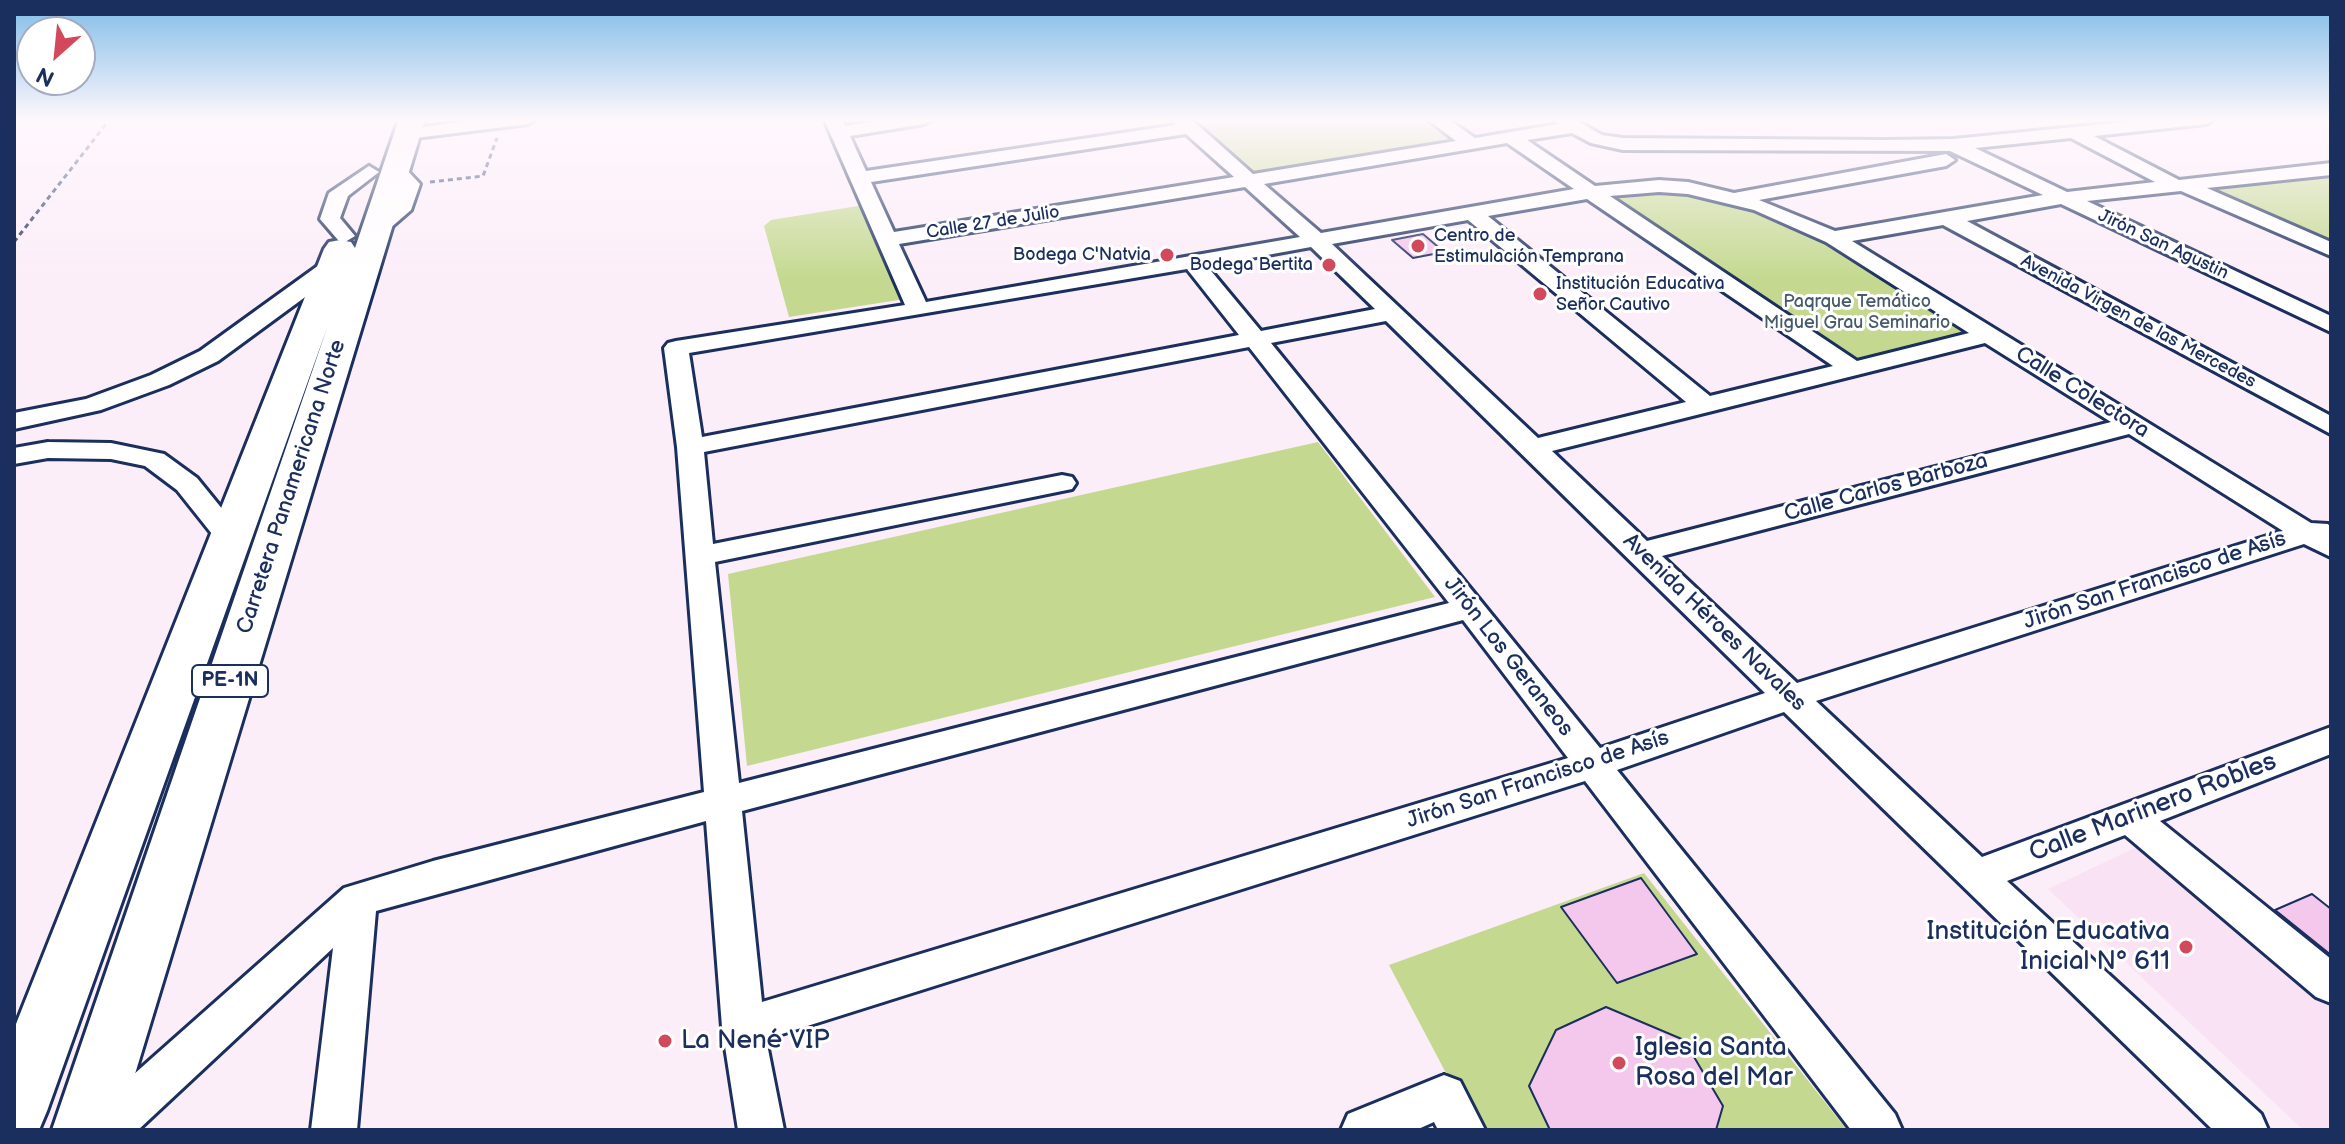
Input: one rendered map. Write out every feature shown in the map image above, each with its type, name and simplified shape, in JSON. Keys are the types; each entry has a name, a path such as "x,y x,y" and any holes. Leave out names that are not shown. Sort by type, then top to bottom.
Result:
{"highway":[{"name":"Carretera Panamericana Norte","path":"14,1111 230,537 381,172"},
{"name":"Carretera Panamericana Norte","path":"85,1130 351,244"}],"street":[{"path":"14,421 92,405 160,380 209,356 351,244 401,210 410,184 387,172"},
{"path":"857,172 918,310"},
{"path":"859,178 892,172"},
{"name":"Avenida Héroes Navales","path":"1239,172 1316,240 1976,876 2245,1130"},
{"name":"Calle 27 de Julio","path":"886,240 1301,172"},
{"path":"1562,172 1853,369"},
{"path":"761,1130 743,1027 690,447 676,348 918,310 1591,192 1673,186 1735,198 1877,172"},
{"name":"Jirón San Agustin","path":"2009,172 2331,325"},
{"path":"2153,172 2331,250"},
{"path":"1833,238 2063,198 2301,172"},
{"name":"Calle Colectora","path":"1735,198 1783,214 1833,238 2132,425 2323,536"},
{"path":"1472,213 1705,405"},
{"name":"Avenida Virgen de las Mercedes","path":"1944,217 2331,426"},
{"name":"Jirón Los Geraneos","path":"1193,262 1470,608 1879,1130"},
{"path":"690,447 1392,313"},
{"path":"1532,448 1990,335"},
{"name":"Calle Carlos Barboza","path":"1640,552 2132,425"},
{"path":"14,456 48,450 111,451 154,460 187,484 230,537"},
{"path":"699,556 1062,483"},
{"name":"Jirón San Francisco de Asís","path":"743,1027 1591,765 1790,697 2323,536"},
{"path":"105,1130 358,900 433,877 1470,608"},
{"name":"Calle Marinero Robles","path":"1976,876 2331,740"},
{"path":"2129,817 2331,984"},
{"path":"334,1130 358,900"},
{"path":"1364,1130 1453,1113"}],"path":[{"path":"14,242 68,172"},
{"path":"424,183 483,176 484,172"}],"shaded area":[{"name":"Institución Educativa Inicial Nº 611","path":"2143,844 2331,1005 2331,1130 2303,1130 2048,889"}],"green space":[{"path":"1240,172 1273,172 1245,177"},
{"path":"2331,172 2331,246 2197,185"},
{"name":"Paqrque Temático Miguel Grau Seminario","path":"1675,191 1771,215 1812,233 1974,333 1851,361 1610,197"},
{"path":"864,205 905,299 789,317 764,226 771,220"},
{"path":"1318,442 1435,597 747,766 728,574"},
{"path":"1644,873 1847,1130 1476,1130 1389,965"}],"building":[{"name":"Centro de Estimulación Temprana","path":"1423,234 1444,252 1413,258 1392,240"},
{"path":"1641,878 1697,954 1617,983 1561,907"},
{"path":"2312,894 2331,909 2331,955 2275,910"},
{"name":"Iglesia Santa Rosa del Mar","path":"1606,1007 1684,1040 1723,1106 1716,1130 1550,1130 1529,1086 1556,1030"}],"place":[{"name":"Centro de Estimulación Temprana","path":"1418,246"},
{"name":"Bodega C'Natvia","path":"1167,255"},
{"name":"Bodega Bertita","path":"1329,265"},
{"name":"Institución Educativa Señor Cautivo","path":"1540,294"},
{"name":"Institución Educativa Inicial Nº 611","path":"2186,947"},
{"name":"La Nené VIP","path":"665,1041"},
{"name":"Iglesia Santa Rosa del Mar","path":"1619,1063"}]}
